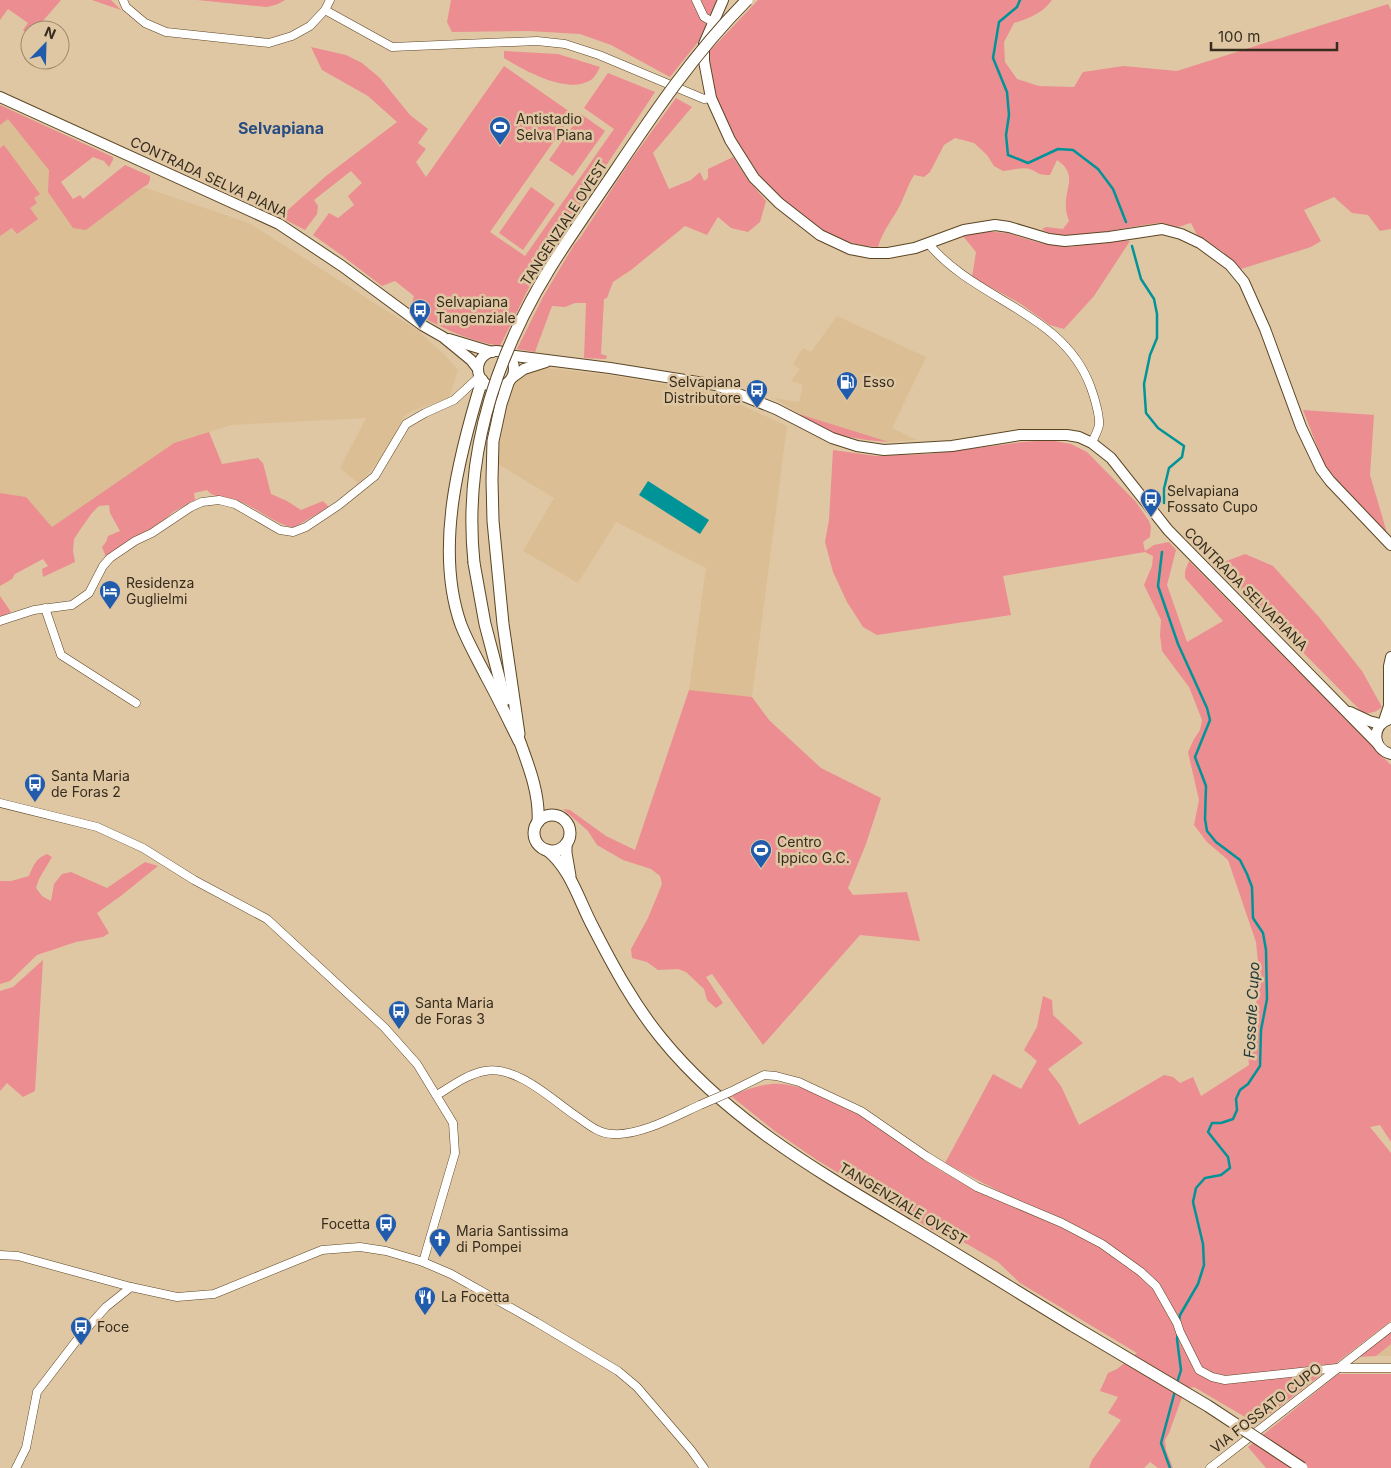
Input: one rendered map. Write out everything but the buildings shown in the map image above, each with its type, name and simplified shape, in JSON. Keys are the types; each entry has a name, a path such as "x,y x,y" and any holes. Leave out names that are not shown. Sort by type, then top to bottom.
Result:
{"main road":[{"path":"723,0 704,44 704,61 711,98 730,140 754,178 779,203 820,235 850,249 871,253 888,253 928,243 964,230 995,225 1009,227 1049,239 1065,241 1162,229 1181,234 1200,243 1230,265 1244,282 1266,329 1301,427 1321,469 1330,481 1391,545"},
{"name":"TANGENZIALE OVEST","path":"538,822 539,812 535,787 500,686 485,624 474,563 471,523 472,495 478,441 484,416 498,374 517,329 549,269 683,73 725,22 747,0"},
{"name":"CONTRADA SELVA PIANA","path":"0,97 279,224 342,266 422,324 444,337"},
{"path":"444,337 492,352 500,352 507,355 514,365 501,404 494,441 492,488 493,521 503,624 519,728 519,741"},
{"path":"444,337 471,360 485,383 494,387 500,387 510,380"},
{"path":"492,352 482,358 451,513 449,547 455,606 465,634 519,741"},
{"name":"CONTRADA SELVAPIANA","path":"507,355 610,368 716,385 776,409 832,438 856,446 884,450 952,446 1029,435 1067,435 1079,437 1092,443 1111,458 1168,530 1383,750 1391,754"},
{"name":"CONTRADA SELVAPIANA","path":"510,380 534,364 552,360"},
{"path":"1378,744 1376,734 1385,722 1389,706 1390,665"},
{"name":"CONTRADA SELVAPIANA","path":"1343,708 1369,721 1385,722"},
{"name":"TANGENZIALE OVEST","path":"535,787 549,809 556,816"},
{"path":"546,816 556,816 565,821 569,830 568,840 566,844 557,850 547,850 538,843 534,833 538,822 546,816"},
{"name":"TANGENZIALE OVEST","path":"566,844 571,880"},
{"name":"TANGENZIALE OVEST","path":"547,850 555,857 571,880 621,980 662,1040 710,1090 765,1135 835,1182 1208,1406 1302,1468"}],"street":[{"path":"123,0 126,7 145,23 166,32 269,42 292,36 310,26 330,0"},
{"path":"696,0 704,17 713,22"},
{"path":"324,10 392,47 537,41 565,44 599,55 704,99 711,98"},
{"path":"928,243 944,261 971,281 1014,305 1038,322 1076,357 1086,372 1096,406 1099,424 1092,443"},
{"path":"0,621 15,615 45,608 72,605 89,592 103,566 110,558 190,507 202,502 220,500 235,504 280,530 293,532 306,527 339,505 375,476 406,424 424,412 454,400 480,375"},
{"path":"45,608 61,655 136,703"},
{"path":"0,804 97,827 143,848 194,880 267,919 384,1027 417,1064 453,1123 455,1153 423,1262"},
{"path":"437,1095 474,1075 486,1071 504,1072 542,1091 600,1132 626,1134 658,1123 764,1075 799,1082 861,1111 926,1156 977,1187 1062,1223 1102,1244 1141,1272 1156,1286 1178,1323 1180,1332 1199,1370 1212,1377 1225,1380 1338,1368 1391,1368"},
{"path":"0,1255 18,1256 131,1287 177,1297 214,1294 322,1250 360,1246 386,1251 423,1262 451,1274 618,1371 637,1387 704,1468"},
{"path":"16,1468 26,1448 37,1392 80,1336 106,1307 131,1287"},
{"name":"VIA FOSSATO CUPO","path":"1210,1468 1391,1327"}],"shaded area":[{"path":"0,0 61,0 44,20 24,20 8,9 0,20"},
{"path":"92,0 111,0 121,10"},
{"path":"197,0 285,0 267,7"},
{"path":"451,0 717,0 702,37 670,77 611,45 580,34 528,31 452,32 447,22"},
{"path":"758,0 1052,0 1035,15 1014,23 1004,42 1005,62 1017,79 1039,86 1074,87 1083,72 1124,66 1177,71 1388,4 1391,10 1391,229 1380,231 1368,215 1352,213 1334,197 1304,210 1321,241 1311,247 1241,269 1222,251 1197,235 1191,223 1180,227 1163,223 1149,224 1081,235 1052,234 1042,229 1046,227 1063,229 1069,221 1066,201 1069,177 1064,166 1057,160 1050,175 1041,174 1027,168 1003,171 994,166 987,155 974,143 955,138 944,145 930,172 924,177 914,175 878,247 847,241 816,227 788,205 762,178 741,148 724,116 712,84 708,53"},
{"path":"311,47 346,55 362,63 380,78 410,115 428,129 418,143 426,149 416,162 426,177 504,66 573,114 490,232 525,256 614,129 584,108 608,73 655,92 540,265 500,346 453,332 410,310 414,296 395,281 382,286 313,235 329,213 338,218 354,205 348,196 362,183 351,171 314,200 318,206 317,214 305,230 280,217 326,176 397,122 368,96 322,70"},
{"path":"504,51 558,54 600,67 591,80 581,84 558,83 512,63 504,58"},
{"path":"676,98 692,107 653,153 669,189 691,180 700,172 704,181 708,178 708,169 733,157 749,181 766,201 760,222 748,232 731,228 718,217 707,235 685,226 631,270 613,282 607,298 604,299 601,354 607,356 606,359 584,358 586,303 575,303 565,307 552,306 535,352 517,349 543,297 574,245 631,160"},
{"path":"0,105 113,157 109,167 104,161 93,157 61,182 73,199 80,195 83,199 125,165 150,176 149,183 86,230 73,228 48,192 49,170 8,119 0,125"},
{"path":"581,114 605,131 573,176 549,160"},
{"path":"8,119 50,170 48,192 86,230 143,187 249,223 417,330 445,355 458,370 449,398 412,411 404,417 382,457 359,484 340,468 366,418 231,425 174,443 52,527 26,497 0,493 0,236 13,228 18,234 33,198 39,194 4,145 0,148 0,125"},
{"path":"4,145 40,194 34,198 37,203 30,208 38,219 17,234 12,228 0,236 0,148"},
{"path":"531,187 555,204 523,250 499,233"},
{"path":"981,231 1007,233 1040,243 1070,247 1119,240 1130,241 1094,296 1064,329 1050,325 1021,304 972,277 976,252 963,236"},
{"path":"837,316 926,357 892,428 917,440 889,442 799,414 774,398 799,402 803,385 791,381 800,369 793,364 803,348 811,352"},
{"path":"546,368 608,375 713,392 787,426 752,697 689,690 706,568 616,522 578,583 523,551 554,498 498,464 503,416 510,390 517,379 527,372"},
{"path":"1303,410 1374,415 1370,475 1387,533 1344,489 1324,464"},
{"path":"799,414 889,442 853,438 830,432"},
{"path":"209,432 222,464 258,458 263,463 271,494 301,510 323,501 329,507 293,528 243,503 217,496 207,490 194,493 195,500 173,512 155,528 122,545 106,557 102,547 108,536 120,531 110,513 109,505 99,506 74,539 73,551 75,562 43,577 42,569 48,566 43,559 15,574 12,579 0,586 0,493 26,497 52,527 174,443"},
{"path":"1049,440 1071,444 1087,452 1136,502 1151,527 1150,537 1143,542 1145,551 1154,545 1169,542 1176,550 1167,585 1187,642 1223,621 1185,578 1185,571 1189,561 1391,765 1391,1142 1380,1125 1370,1127 1391,1153 1391,1321 1257,1424 1194,1387 1185,1389 1165,1440 1166,1450 1173,1468 1158,1468 1150,1462 1144,1468 1089,1468 1092,1460 1121,1420 1108,1413 1118,1397 1100,1391 1108,1373 1117,1369 1137,1353 1020,1283 998,1262 967,1244 934,1231 817,1160 776,1132 731,1096 759,1086 781,1084 810,1090 830,1099 869,1121 943,1172 984,1193 1069,1230 1115,1256 1142,1277 1172,1307 1154,1278 1122,1254 1083,1229 1012,1198 945,1163 993,1074 1021,1089 1037,1061 1024,1050 1037,1027 1043,996 1052,1000 1053,1015 1083,1043 1048,1069 1061,1086 1079,1125 1164,1075 1173,1077 1180,1083 1193,1077 1201,1096 1249,1065 1247,1040 1254,1028 1259,972 1256,942 1228,860 1207,842 1194,825 1199,800 1188,752 1200,730 1202,720 1189,687 1162,651 1161,620 1144,585 1152,566 1153,556 1145,552 1003,576 1011,615 877,635 863,627 847,602 833,572 825,542 829,520 833,450 876,456 928,454"},
{"path":"1245,554 1273,566 1319,617 1362,671 1382,707 1377,711 1362,712 1216,565"},
{"path":"0,596 11,612 0,617"},
{"name":"Centro Ippico G.C.","path":"689,690 752,697 769,720 821,768 881,798 866,844 848,888 853,895 907,892 920,941 860,935 763,1045 712,974 706,977 723,1003 716,1008 707,1000 704,989 686,972 678,969 658,970 647,962 632,958 631,949 648,918 662,884 660,876 651,869 623,860 597,845 588,831 563,809 570,810 606,836 635,850"},
{"path":"47,854 52,857 36,888 42,896 51,901 54,884 62,874 71,872 107,888 145,862 158,866 97,913 109,933 103,937 76,942 37,955 10,981 0,984 0,881 11,881 29,876 38,860"},
{"path":"43,960 35,1091 23,1097 7,1083 0,1091 0,991 13,987"},
{"path":"1391,1331 1391,1344 1376,1356 1358,1357"},
{"path":"1391,1344 1391,1356 1376,1356"},
{"path":"1338,1374 1391,1374 1391,1468 1266,1468 1248,1447"}],"water":[{"path":"648,481 709,520 700,534 639,495"}],"waterway":[{"name":"Fossale Cupo","path":"1020,0 1017,7 999,22 993,58 1007,92 1009,115 1006,135 1008,155 1028,163 1058,149 1073,150 1098,169 1113,189 1126,222"},
{"name":"Fossale Cupo","path":"1132,246 1141,279 1154,299 1157,314 1157,338 1150,355 1144,384 1146,413 1158,428 1184,446 1182,457 1169,468 1164,489 1164,503"},
{"name":"Fossale Cupo","path":"1162,552 1158,586 1178,644 1207,708 1210,720 1195,757 1206,786 1205,819 1207,831 1216,842 1240,860 1247,874 1252,887 1253,918 1263,933 1266,950 1267,999 1261,1030 1260,1066 1248,1084 1240,1090 1236,1099 1237,1110 1233,1119 1221,1123 1212,1123 1208,1132 1228,1157 1230,1168 1221,1175 1205,1178 1196,1188 1193,1202 1203,1244 1204,1265 1198,1284 1180,1315 1179,1321"},
{"name":"Fossale Cupo","path":"1177,1383 1181,1370 1177,1339 1178,1332"},
{"name":"Fossale Cupo","path":"1170,1468 1161,1443 1175,1391"}],"place":[{"name":"Antistadio Selva Piana","path":"500,146"},
{"name":"Selvapiana Tangenziale","path":"420,329"},
{"name":"Esso","path":"847,401"},
{"name":"Selvapiana Distributore","path":"757,409"},
{"name":"Selvapiana Fossato Cupo","path":"1151,518"},
{"name":"Residenza Guglielmi","path":"110,610"},
{"name":"Santa Maria de Foras 2","path":"35,803"},
{"name":"Centro Ippico G.C.","path":"761,869"},
{"name":"Santa Maria de Foras 3","path":"399,1030"},
{"name":"Focetta","path":"386,1243"},
{"name":"Maria Santissima di Pompei","path":"440,1258"},
{"name":"La Focetta","path":"425,1316"},
{"name":"Foce","path":"81,1346"}],"district":[{"name":"Selvapiana","path":"281,128"}]}
